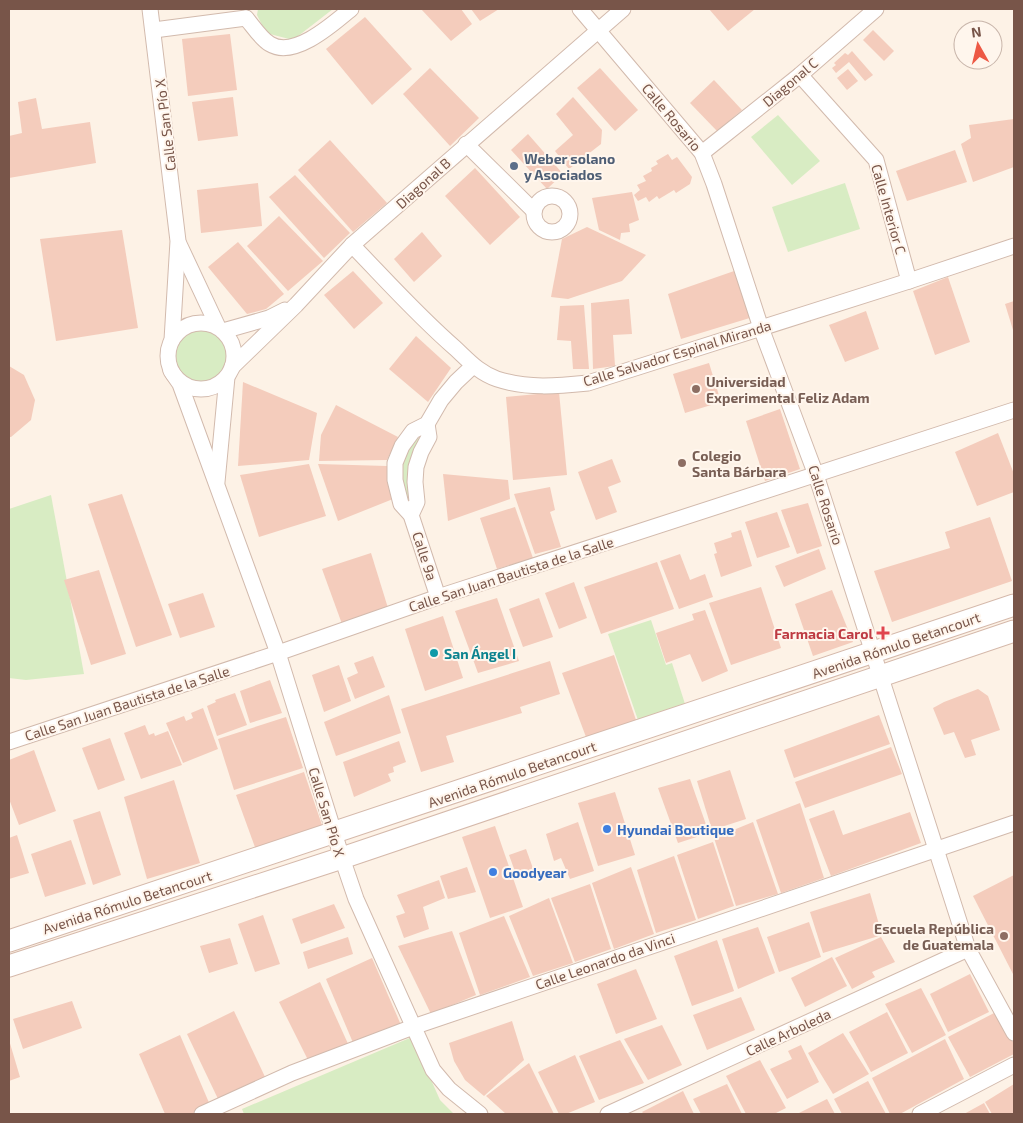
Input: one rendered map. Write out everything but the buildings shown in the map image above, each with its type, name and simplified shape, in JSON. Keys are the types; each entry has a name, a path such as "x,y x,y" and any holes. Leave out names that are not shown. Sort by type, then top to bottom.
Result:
{"main road":[{"name":"Avenida Rómulo Betancourt","path":"9,941 1014,605"},
{"name":"Avenida Rómulo Betancourt","path":"9,966 342,858 1014,631"}],"street":[{"name":"Calle San Pío X","path":"150,9 178,241 172,340"},
{"path":"154,30 248,14 269,44 281,49 299,46 337,21 351,9"},
{"name":"Calle Rosario","path":"580,9 702,153 761,328 816,475 968,949 1014,1033"},
{"name":"Diagonal B","path":"230,372 352,245 623,9"},
{"name":"Diagonal C","path":"702,153 800,75 876,9"},
{"name":"Calle Interior C","path":"800,75 876,160 909,281"},
{"path":"466,144 534,211"},
{"name":"Calle San Pío X","path":"178,241 220,329"},
{"name":"Calle Salvador Espinal Miranda","path":"352,245 433,329 473,366 497,379 527,385 554,387 588,382 1014,246"},
{"path":"220,329 269,318 296,305"},
{"path":"209,323 220,329 232,345 234,356 230,372 219,384 209,388 198,389 187,386 178,380 171,371 168,361 168,350 172,340 188,325 209,323"},
{"name":"Calle 9a","path":"438,597 411,515 401,504 396,480 396,463 402,446 413,430 427,424 441,400 473,366"},
{"name":"Calle San Pío X","path":"171,371 180,384 278,653 356,898 434,1070 449,1089 480,1114"},
{"name":"Calle San Pío X","path":"217,486 230,372"},
{"name":"Calle San Juan Bautista de la Salle","path":"9,742 278,653 438,597 1014,410"},
{"name":"Calle 9a","path":"411,515 418,502 415,482 416,467 421,452 430,437 427,424"},
{"name":"Calle Leonardo da Vinci","path":"202,1114 226,1109 292,1073 413,1027 1014,823"},
{"name":"Calle Arboleda","path":"608,1114 968,949"},
{"path":"920,1114 1014,1066"}],"green space":[{"path":"258,9 333,9 293,40 266,33 257,15"},
{"path":"778,115 820,161 792,185 751,137"},
{"path":"845,183 860,229 788,252 772,207"},
{"path":"202,330 212,332 220,338 226,346 228,356 226,366 220,374 212,380 202,382 192,380 184,374 178,366 176,356 178,346 184,338 192,332"},
{"path":"425,432 415,466 408,505 397,468 407,449"},
{"path":"51,495 84,674 26,680 9,678 9,509"},
{"path":"651,620 666,665 672,663 685,704 638,720 608,634"},
{"path":"412,1037 440,1100 454,1114 244,1114 242,1109"}],"place":[{"name":"Weber solano y Asociados","path":"514,166"},
{"name":"Universidad Experimental Feliz Adam","path":"696,389"},
{"name":"Colegio Santa Bárbara","path":"682,463"},
{"name":"Farmacia Carol","path":"883,633"},
{"name":"San Ángel I","path":"434,653"},
{"name":"Hyundai Boutique","path":"607,829"},
{"name":"Goodyear","path":"493,872"},
{"name":"Escuela República de Guatemala","path":"1004,936"}]}
